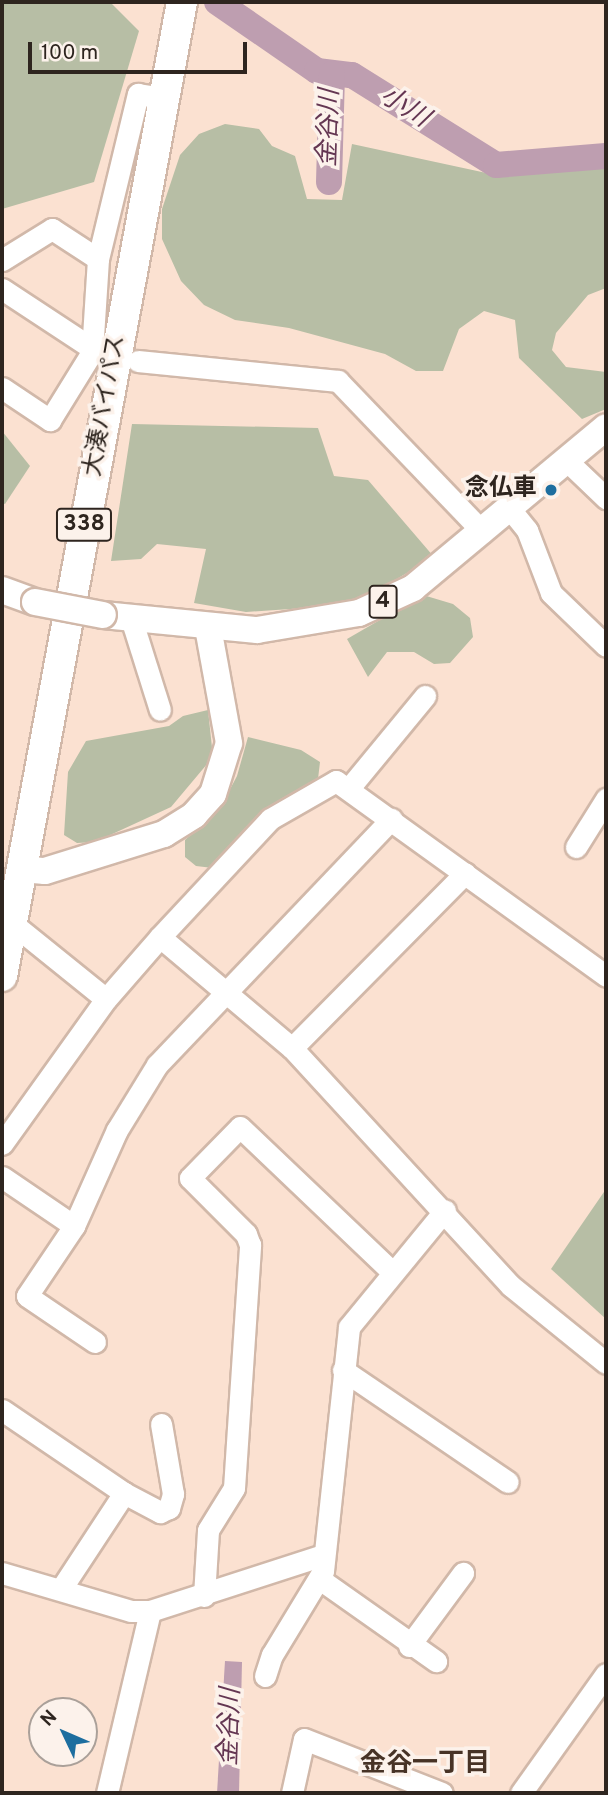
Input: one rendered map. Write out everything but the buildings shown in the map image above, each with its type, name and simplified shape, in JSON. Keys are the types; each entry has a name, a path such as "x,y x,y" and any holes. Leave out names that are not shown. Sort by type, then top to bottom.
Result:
{"highway":[{"name":"大湊バイパス","path":"2,976 13,885 181,2"}],"main road":[{"name":"4","path":"2,590 35,602 103,615 208,627 257,630 359,613 413,588 483,532 565,459 606,428"},
{"path":"13,885 45,871 164,834 194,815 213,794 229,743 208,627"}],"street":[{"path":"2,388 50,420 96,352 98,259 138,94 166,86"},
{"path":"2,260 52,229 98,259"},
{"path":"2,289 96,352"},
{"path":"138,361 338,381 483,532"},
{"path":"565,459 606,498"},
{"path":"510,509 527,530 551,593 606,646"},
{"path":"131,618 160,710"},
{"path":"350,787 425,696"},
{"path":"2,1144 106,999 160,937 270,820 336,781 350,787 606,976"},
{"path":"576,847 605,805"},
{"path":"95,1342 27,1296 74,1226 117,1130 157,1065 223,990 391,819"},
{"path":"292,1048 465,873"},
{"path":"160,937 292,1048 445,1210 511,1286 606,1363"},
{"path":"8,939 106,999"},
{"path":"204,1596 208,1530 233,1488 250,1245 246,1234 190,1178 240,1127 392,1272"},
{"path":"2,1177 74,1226"},
{"path":"265,1676 272,1655 321,1580 349,1327 445,1210"},
{"path":"343,1370 508,1482"},
{"path":"2,1410 124,1493 160,1512 169,1508 173,1494 160,1424"},
{"path":"61,1589 124,1493"},
{"path":"2,1573 131,1611 150,1611 204,1596 323,1555"},
{"path":"409,1646 463,1573"},
{"path":"321,1580 409,1646 436,1661"},
{"path":"107,1793 150,1611"},
{"path":"522,1793 605,1680"},
{"path":"292,1793 304,1739 442,1793"}],"green space":[{"path":"2,2 110,2 139,31 94,182 2,209"},
{"path":"225,124 259,129 272,146 295,156 307,199 342,200 352,144 505,177 572,165 606,150 606,288 588,295 556,333 552,350 566,367 606,372 606,409 582,419 519,358 515,320 484,311 459,329 443,371 416,371 385,354 289,328 235,320 204,305 181,281 162,239 162,209 180,155 199,134"},
{"path":"132,424 318,428 334,476 368,480 434,557 378,590 334,606 246,612 194,603 206,549 157,544 141,559 111,561"},
{"path":"2,431 30,466 5,504 2,503"},
{"path":"423,595 453,604 470,618 473,637 450,663 434,664 414,652 387,652 368,677 347,639"},
{"path":"208,710 213,757 171,807 95,842 77,843 64,835 68,772 86,741 169,726 183,716"},
{"path":"248,737 301,750 320,762 318,779 213,868 196,866 185,857 185,840 219,810 237,776"},
{"path":"606,1189 606,1319 551,1269"}],"water":[{"path":"225,1661 242,1662 239,1793 217,1793"}],"waterway":[{"name":"小川","path":"217,2 317,71 352,75 496,165 606,156"},
{"name":"金谷川","path":"329,182 332,74"}],"place":[{"name":"念仏車","path":"551,490"}],"district":[{"name":"金谷一丁目","path":"425,1765"}]}
